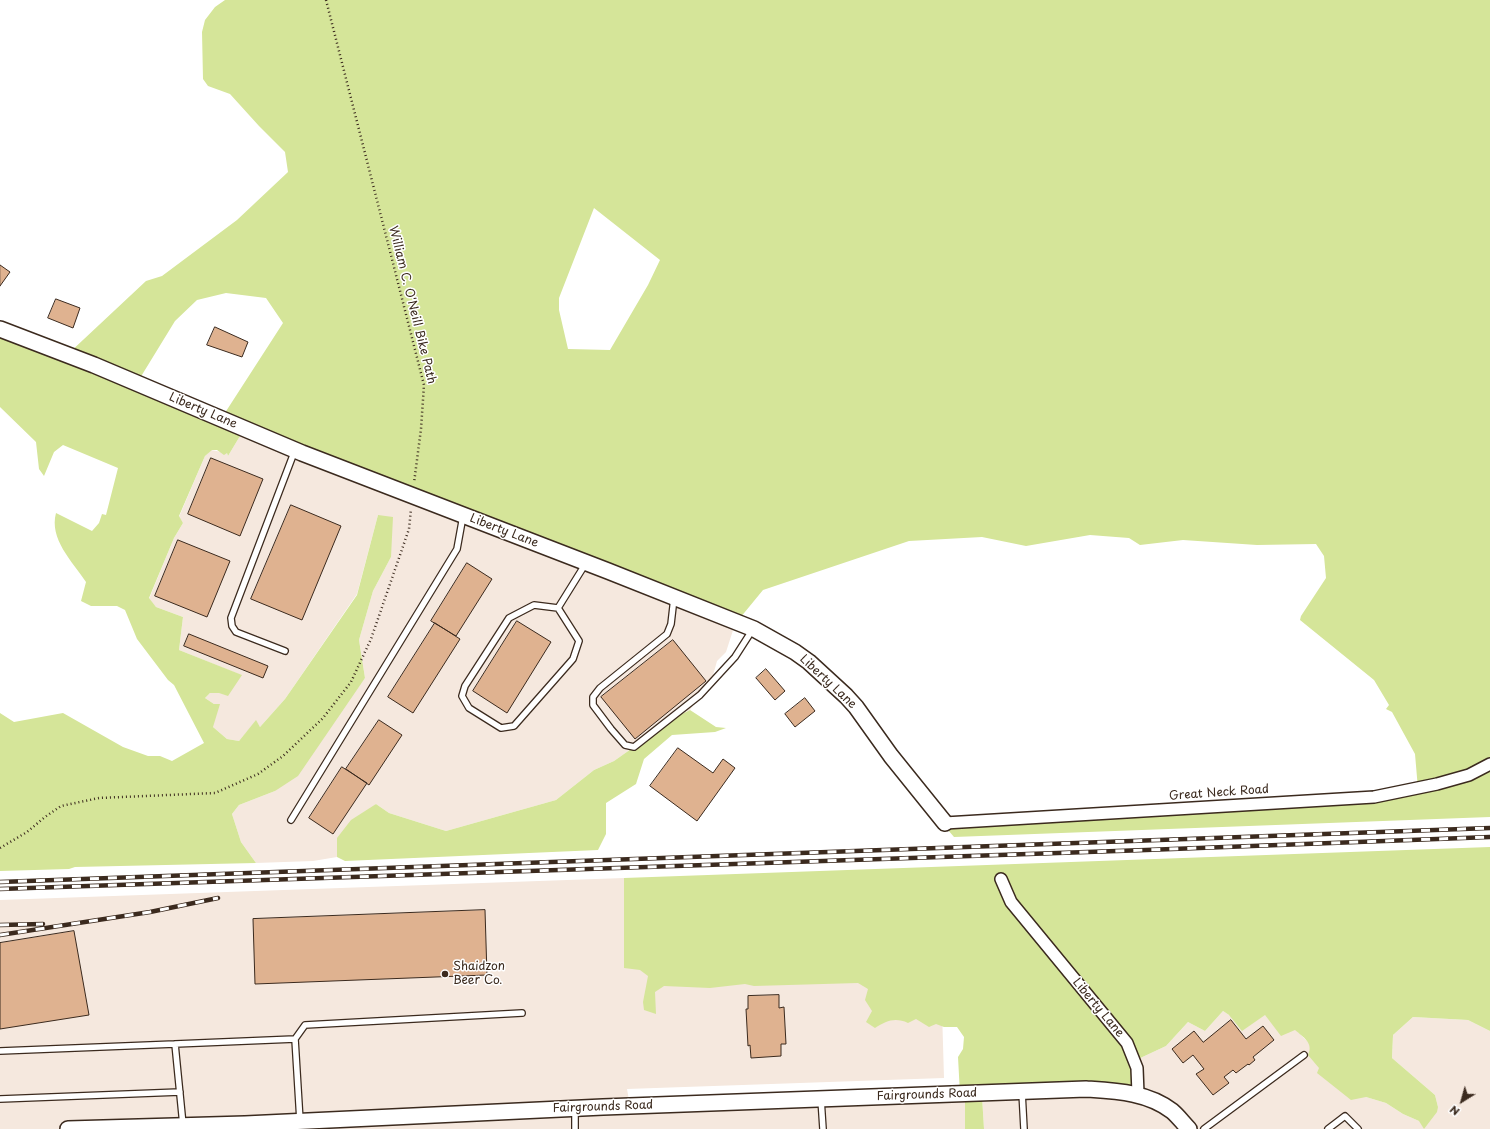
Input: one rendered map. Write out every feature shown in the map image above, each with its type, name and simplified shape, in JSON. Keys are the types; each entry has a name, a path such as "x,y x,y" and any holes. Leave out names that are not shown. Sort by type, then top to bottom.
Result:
{"street":[{"name":"Liberty Lane","path":"0,329 94,365 295,450 413,497 754,629 795,652 809,662 846,696 860,712 891,756 945,823"},
{"name":"Great Neck Road","path":"945,823 1374,797 1469,775 1490,764"},
{"name":"Liberty Lane","path":"1001,879 1011,902 1127,1043 1137,1068 1138,1094"},
{"name":"Fairgrounds Road","path":"68,1129 183,1125 234,1126 300,1121 575,1108 1086,1089 1138,1094"},
{"path":"1138,1094 1160,1103 1172,1112 1189,1129"}],"lane":[{"path":"285,651 236,632 232,626 231,618 295,450"},
{"path":"291,820 457,549 463,516"},
{"path":"558,608 586,563"},
{"path":"674,597 671,624 667,634 600,688 593,697 593,706 625,745 634,747 700,695 735,657 754,629"},
{"path":"534,605 558,608 579,641 573,659 514,726 501,728 469,708 462,696 465,686 509,618 534,605"},
{"path":"300,1121 295,1039 305,1025 522,1013"},
{"path":"0,1051 295,1039"},
{"path":"175,1044 183,1125"},
{"path":"1204,1129 1304,1055"},
{"path":"0,1100 180,1092"},
{"path":"1022,1092 1024,1129"},
{"path":"821,1099 823,1129"},
{"path":"575,1108 575,1129"},
{"path":"1328,1129 1345,1116 1358,1129"}],"path":[{"name":"William C. O'Neill Bike Path","path":"0,848 27,832 61,806 99,798 215,793 258,774 283,756 323,718 351,682 371,639 409,529 421,429 424,385 326,0"}],"shaded area":[{"path":"243,431 735,624 726,652 717,661 712,679 690,710 678,716 614,761 594,770 556,800 446,831 389,813 376,804 337,844 337,857 313,861 256,863 241,842 232,814 239,805 275,791 365,678 359,640 373,591 391,557 378,515 357,594 285,699 260,727 256,721 239,741 227,739 213,727 214,704 205,698 210,693 219,693 241,675 179,650 183,617 156,607 149,599 174,538 183,523 179,517 205,456 211,450 227,453 228,456"},
{"path":"624,878 624,889 941,976 944,1078 627,1089 630,1106 965,1098 965,1129 0,1129 0,900"},
{"path":"1223,1011 1229,1015 1265,1015 1295,1029 1310,1044 1311,1049 1366,1097 1386,1103 1403,1114 1419,1121 1438,1107 1435,1095 1392,1058 1393,1035 1413,1017 1468,1020 1490,1031 1490,1129 984,1129 982,1096 1136,1060 1166,1046 1188,1022 1205,1031"}],"green space":[{"path":"225,0 1490,0 1490,817 954,837 948,830 953,824 1418,789 1415,754 1392,712 1386,709 1389,705 1374,680 1300,620 1301,616 1326,578 1324,556 1316,544 1257,545 1183,540 1140,545 1129,538 1090,535 1026,546 982,537 909,541 763,590 740,618 243,431 228,456 227,453 224,455 217,450 212,450 205,456 179,516 183,523 174,538 149,598 156,607 183,617 179,650 242,675 228,696 219,693 210,693 205,698 214,704 220,704 213,727 227,739 239,741 256,720 260,727 285,699 357,595 378,515 393,517 391,557 373,591 359,640 365,678 298,776 275,791 239,805 232,814 241,842 256,863 75,867 69,869 0,871 0,713 14,722 63,713 123,747 148,756 160,756 172,761 204,743 174,685 168,680 137,639 125,610 117,606 91,606 81,601 86,582 59,541 55,523 56,513 92,531 99,523 102,514 106,515 118,468 63,445 54,452 44,476 39,469 36,442 0,407 0,330 68,354 146,281 162,276 237,220 288,172 285,152 230,94 208,86 203,79 202,32 205,20 215,7","holes":["594,208 660,260 648,285 610,350 568,349 559,310 559,298","226,293 266,298 283,323 221,419 137,383 175,321 197,300"]},
{"path":"690,710 716,727 726,728 715,732 672,735 644,759 636,784 606,803 606,834 598,850 345,861 337,857 337,838 351,820 376,804 389,813 446,831 556,800 594,770 614,761 678,716"},
{"path":"1490,847 1490,1031 1468,1020 1413,1017 1393,1035 1392,1058 1435,1095 1438,1107 1437,1112 1424,1129 1419,1121 1403,1114 1386,1103 1366,1097 1351,1100 1317,1073 1319,1068 1308,1055 1310,1047 1309,1044 1295,1030 1281,1036 1265,1015 1242,1031 1229,1015 1223,1011 1205,1031 1188,1022 1166,1046 1136,1060 1138,1089 982,1096 984,1129 965,1129 965,1098 960,1094 958,1057 963,1049 964,1037 957,1027 944,1027 936,1024 929,1027 916,1019 908,1023 895,1020 883,1023 875,1028 866,1022 872,1011 865,1000 868,989 858,983 754,986 745,984 710,988 664,986 655,992 656,1014 644,1010 643,1002 648,976 640,970 624,968 624,878"}],"building":[{"path":"0,265 10,272 0,286"},
{"path":"56,299 80,308 73,328 48,318"},
{"path":"215,327 248,342 242,357 207,345"},
{"path":"211,458 263,479 240,536 188,514"},
{"path":"291,505 341,526 302,620 251,599"},
{"path":"178,540 230,561 207,617 155,596"},
{"path":"467,563 492,579 456,636 431,621"},
{"path":"517,621 551,642 507,713 473,691"},
{"path":"435,623 460,639 413,713 388,697"},
{"path":"189,634 268,666 263,678 184,646"},
{"path":"673,640 706,681 635,739 601,697"},
{"path":"766,669 785,691 775,700 756,678"},
{"path":"805,698 815,711 795,727 785,714"},
{"path":"379,720 402,735 369,785 346,769"},
{"path":"678,748 713,773 723,759 735,768 697,821 650,786"},
{"path":"342,767 367,783 333,834 309,818"},
{"path":"485,910 487,975 255,984 253,919"},
{"path":"74,931 89,1015 0,1029 0,943"},
{"path":"779,995 779,1008 784,1007 786,1044 781,1044 781,1056 751,1058 750,1045 748,1046 746,1009 748,1009 748,996"},
{"path":"1231,1020 1246,1039 1263,1026 1274,1040 1253,1057 1255,1060 1249,1065 1248,1064 1236,1073 1233,1070 1224,1077 1229,1083 1213,1095 1196,1074 1204,1069 1193,1055 1183,1063 1172,1049 1194,1031 1203,1042"}],"railway":[{"path":"0,882 1490,828"},
{"path":"0,889 1490,837"},
{"path":"0,935 150,912 218,898"},
{"path":"0,925 43,924"}],"place":[{"name":"Shaidzon Beer Co.","path":"445,974"}]}
